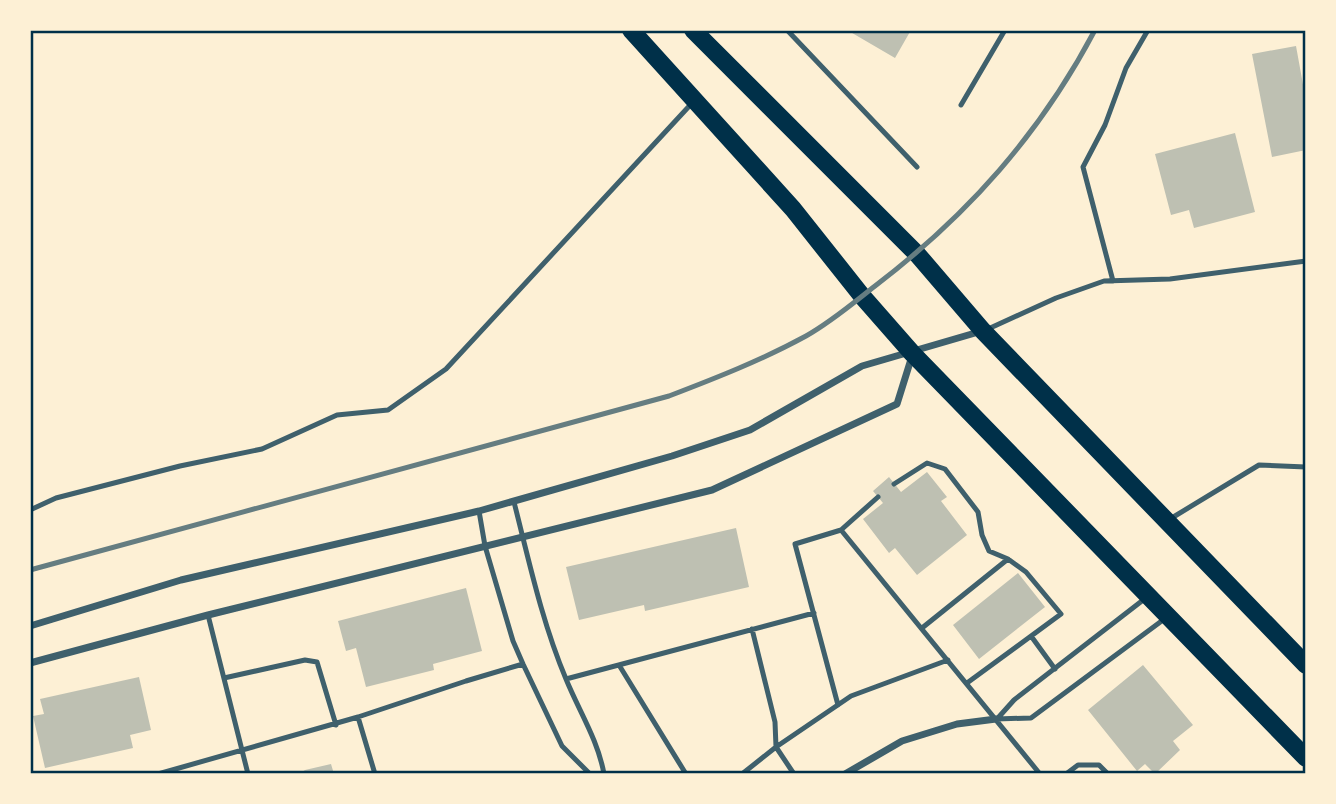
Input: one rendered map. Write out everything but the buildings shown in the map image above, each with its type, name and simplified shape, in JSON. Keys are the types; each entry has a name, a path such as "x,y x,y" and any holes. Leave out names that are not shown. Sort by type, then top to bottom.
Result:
{"main road":[{"path":"631,30 793,209 862,296 912,353 1306,758"},
{"path":"694,30 916,254 983,331 1306,665"}],"street":[{"path":"30,626 181,580 479,511 672,456 750,430 862,366 983,331"},
{"path":"30,663 208,615 712,490 897,404 912,353"},
{"path":"845,774 902,741 957,724 996,719"}],"lane":[{"path":"787,30 916,167"},
{"path":"961,105 1005,30"},
{"path":"1113,281 1083,167 1105,125 1126,68 1148,30"},
{"path":"30,510 56,498 180,466 262,449 337,415 387,410 446,369 694,100"},
{"path":"983,331 1056,298 1104,281 1170,279 1306,261"},
{"path":"894,484 927,463 945,468 978,512 982,535 989,551 1008,558 1026,572 1061,614 967,683"},
{"path":"1167,521 1259,465 1306,467"},
{"path":"838,705 795,544 841,530 878,498"},
{"path":"514,502 538,599 565,679 601,759 604,774"},
{"path":"479,511 485,546 513,641 562,746 590,774"},
{"path":"841,530 1040,774"},
{"path":"922,628 1008,558"},
{"path":"996,719 1014,700 1149,595"},
{"path":"565,679 814,613"},
{"path":"208,615 248,774"},
{"path":"996,719 1031,718 1169,615"},
{"path":"752,629 775,722 776,747 794,774"},
{"path":"1031,636 1055,669"},
{"path":"224,678 305,660 317,662 336,725"},
{"path":"742,774 776,747 851,696 948,660"},
{"path":"159,774 336,725 523,664"},
{"path":"618,665 686,774"},
{"path":"358,718 375,774"},
{"path":"1066,774 1078,765 1099,765 1108,774"}],"railway":[{"path":"30,570 669,396 789,345 824,325 909,259 971,201 1026,138 1074,68 1095,30"}]}
